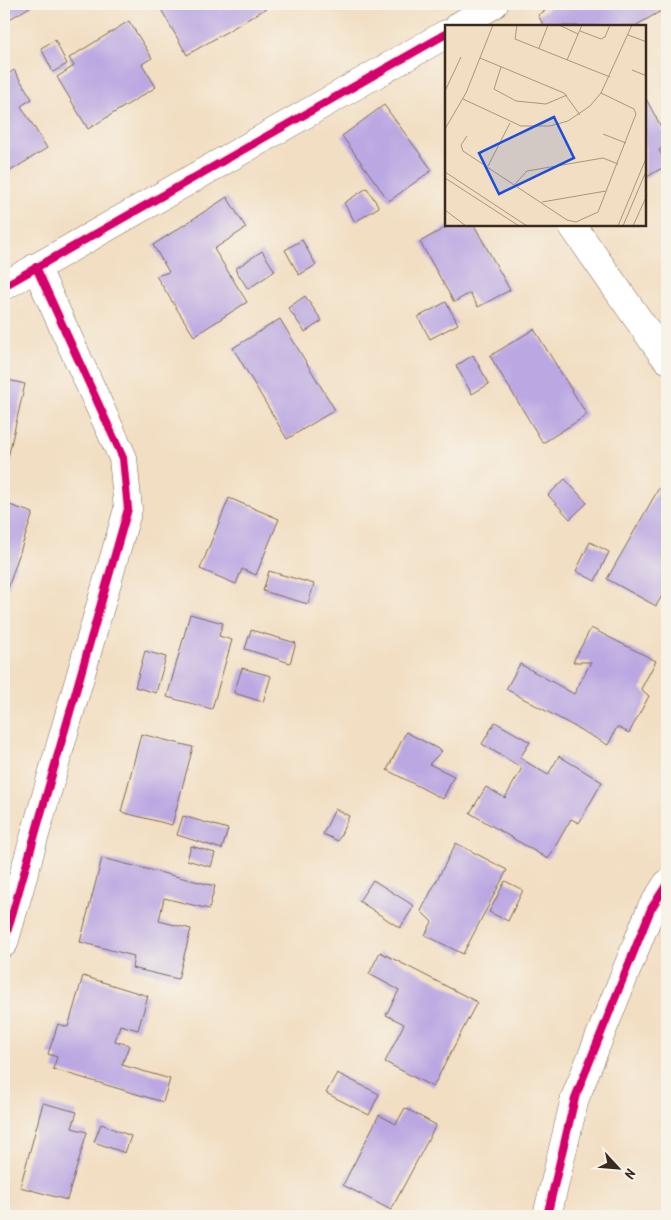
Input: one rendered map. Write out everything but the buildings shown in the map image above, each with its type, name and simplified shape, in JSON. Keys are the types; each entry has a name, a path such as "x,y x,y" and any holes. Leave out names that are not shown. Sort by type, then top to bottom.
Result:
{"street":[{"path":"464,25 494,4"},
{"path":"4,286 445,38"},
{"path":"573,226 667,358"},
{"path":"4,943 128,509 123,458 36,267"},
{"path":"547,1216 575,1098 651,909 667,884"}],"cycle path":[{"path":"4,286 445,35"},
{"path":"4,943 128,509 123,458 36,267"},
{"path":"547,1216 575,1098 651,909 667,884"}]}
